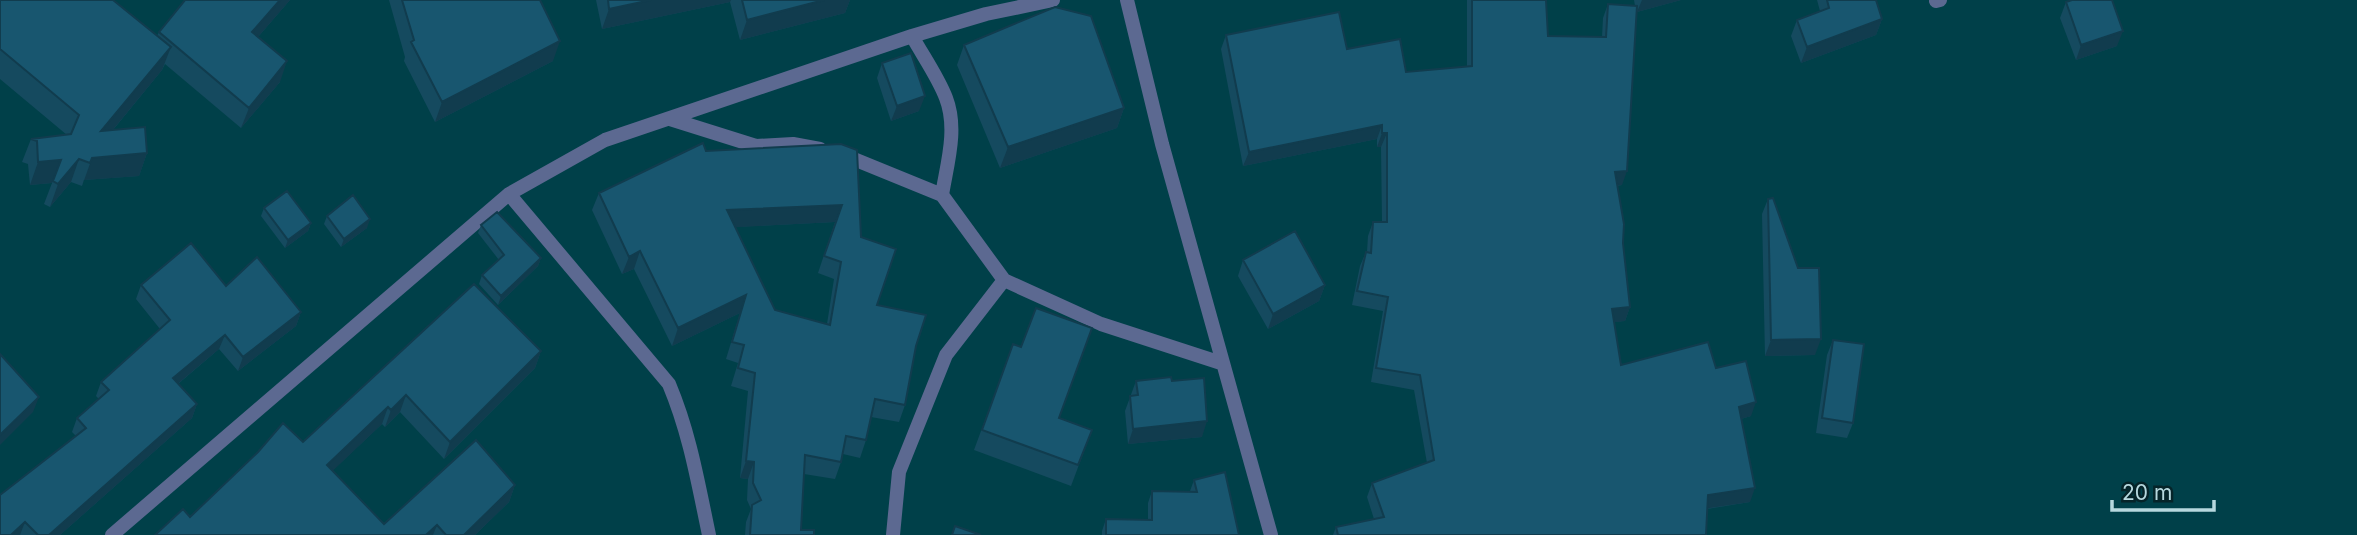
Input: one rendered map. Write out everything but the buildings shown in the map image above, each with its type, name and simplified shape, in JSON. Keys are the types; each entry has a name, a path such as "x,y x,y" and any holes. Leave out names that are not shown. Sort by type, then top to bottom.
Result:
{"street":[{"path":"112,535 509,194 605,140 912,36 986,14 1054,0"},
{"path":"1126,0 1221,363 1271,535"},
{"path":"912,36 946,98 951,118 942,195"},
{"path":"670,119 756,146 793,145 835,151 942,195 1004,279 1101,324 1221,363"},
{"path":"509,194 669,384 683,416 698,469 709,535"},
{"path":"892,535 899,472 946,355 1004,279"}]}
